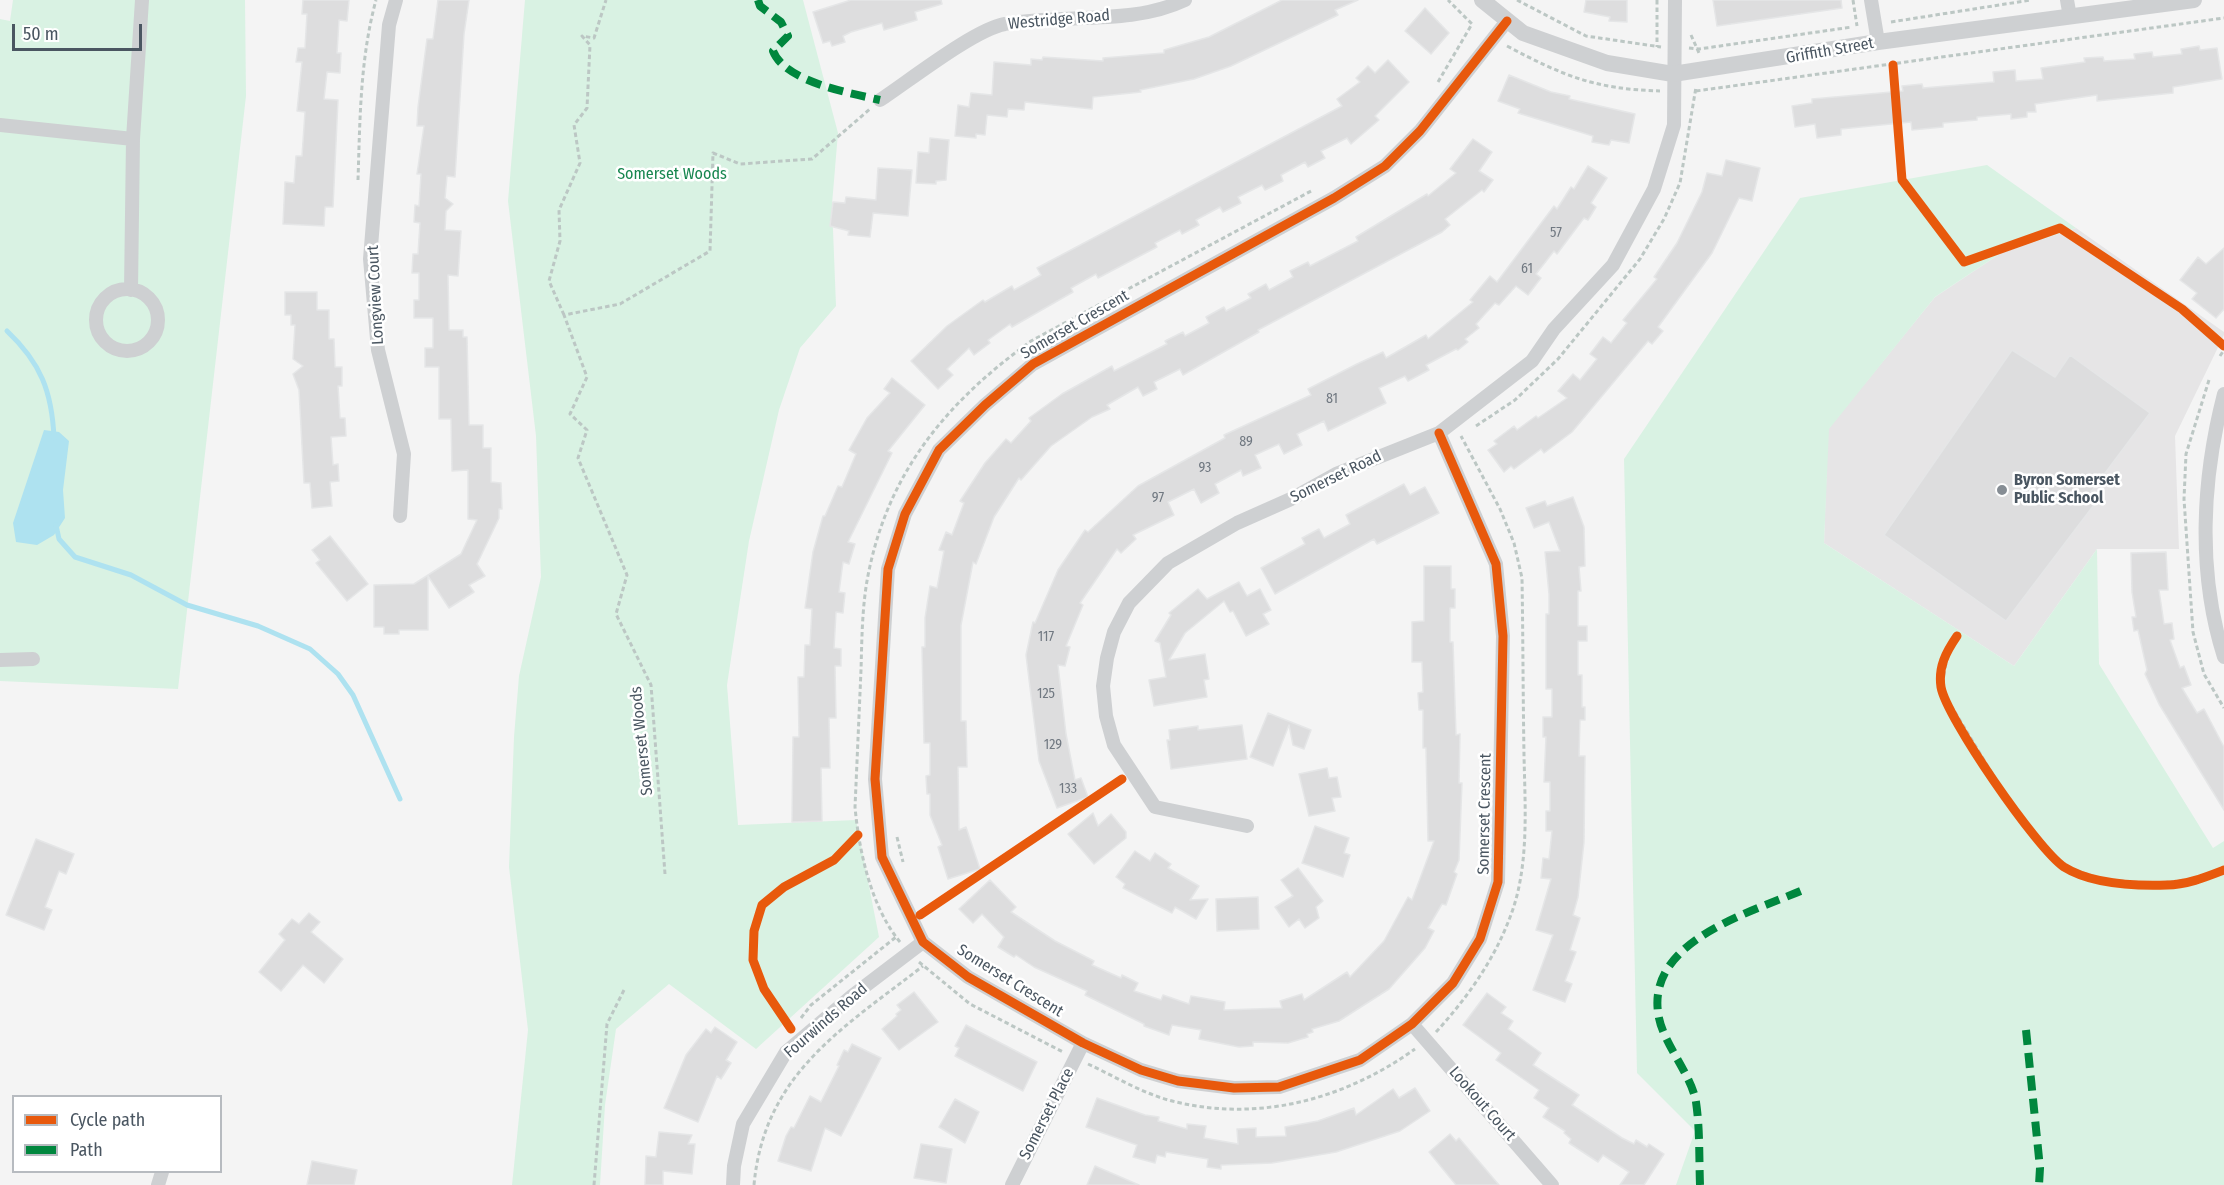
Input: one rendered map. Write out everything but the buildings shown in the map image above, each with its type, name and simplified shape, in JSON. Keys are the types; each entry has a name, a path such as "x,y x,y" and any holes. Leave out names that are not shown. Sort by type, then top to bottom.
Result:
{"street":[{"path":"131,290 133,139 142,0"},
{"name":"Longview Court","path":"396,0 389,25 370,259 378,350 404,454 400,516"},
{"name":"Westridge Road","path":"880,100 976,36 1002,24 1042,20 1096,19 1158,9 1185,0"},
{"name":"Griffith Street","path":"1482,0 1522,33 1607,63 1673,74 1878,42 2069,8 2194,0"},
{"name":"Somerset Road","path":"1247,826 1199,818 1155,807 1131,774 1114,745 1106,716 1103,686 1114,632 1129,603 1168,563 1237,523 1291,499 1336,474 1439,433 1532,361 1554,329 1613,265 1654,189 1674,125 1675,0"},
{"path":"1871,0 1878,42"},
{"name":"Somerset Crescent","path":"1439,433 1496,564 1503,636 1498,882 1480,939 1453,983 1412,1024 1360,1060 1279,1087 1234,1088 1178,1081 1141,1070 1083,1043 968,976 923,942 882,857 875,778 888,569 905,514 939,450 985,405 1033,364 1334,198 1385,166 1420,131 1507,21"},
{"path":"0,125 133,139"},
{"path":"131,290 149,299 158,317 157,327 153,336 139,349 119,350 103,339 96,320 103,301 111,294 131,290"},
{"path":"2224,394 2212,441 2206,493 2206,571 2216,631 2224,657"},
{"path":"0,660 33,659"},
{"name":"Fourwinds Road","path":"733,1185 742,1124 786,1052 923,942"},
{"name":"Lookout Court","path":"1412,1024 1552,1185"},
{"name":"Somerset Place","path":"1012,1185 1083,1043"}],"path":[{"path":"357,180 361,82 368,29 376,0"},
{"path":"1437,83 1473,24 1448,0"},
{"path":"1517,0 1586,36 1657,47 1699,49 2031,0"},
{"path":"1657,0 1657,47"},
{"path":"1853,0 1857,26"},
{"path":"1696,91 2224,18"},
{"path":"1435,1033 1462,1003 1500,942 1513,908 1521,867 1525,819 1522,578 1514,543 1500,509 1459,436 1515,400 1558,359 1640,258 1664,219 1680,183 1696,91 1699,49"},
{"path":"564,315 620,304 710,250 713,153 740,164 812,159 880,100"},
{"path":"754,1185 756,1159 769,1118 800,1068 841,1029 924,966 896,937 874,895 864,866 855,807 863,617 870,565 891,502 922,444 953,407 988,372 1031,341 1314,189"},
{"path":"2220,356 2224,350"},
{"path":"1957,636 1947,658 1941,689 2013,808 2064,867 2102,879 2153,884 2193,879 2224,870"},
{"path":"894,827 904,865"},
{"path":"594,1185 607,1024 624,990"}],"shaded area":[{"name":"Byron Somerset Public School","path":"2076,228 2224,332 2224,335 2175,436 2179,549 2097,549 2014,666 1824,543 1828,429 1935,297 2001,253"}],"green space":[{"path":"13,0 245,0 246,96 178,689 0,681 0,19 10,21"},
{"name":"Somerset Woods","path":"525,0 803,0 838,133 832,204 836,306 800,348 779,410 749,541 727,685 738,825 856,820 879,937 756,1049 669,984 616,1029 605,1105 600,1185 512,1185 528,1030 509,867 514,737 519,676 541,577 536,436 508,201"},
{"path":"1987,165 2076,228 2001,253 1935,297 1829,429 1824,543 2014,666 2097,549 2099,664 2213,848 2224,841 2224,1185 1676,1185 1695,1131 1637,1073 1624,459 1800,198"}],"water":[{"path":"44,430 59,432 69,441 63,490 65,518 54,535 37,545 16,542 13,523"}],"waterway":[{"path":"7,331 28,355 42,379 51,406 54,438"},
{"path":"56,525 59,539 75,557 131,575 187,605 258,626 310,649 338,674 353,695 400,799"}],"marked path":[{"path":"758,0 760,6 781,22 788,36 773,51 780,62 804,78 836,90 880,100"},
{"path":"1700,1185 1696,1102 1689,1082 1662,1028 1659,1018 1658,992 1667,969 1683,950 1705,934 1755,909 1803,890"},
{"path":"2026,1030 2040,1168 2039,1185"}],"cycle path":[{"path":"1439,433 1496,564 1503,636 1498,882 1480,939 1453,983 1412,1024 1360,1060 1279,1087 1234,1088 1178,1081 1141,1070 1083,1043 968,977 923,942 882,857 875,779 888,569 905,514 939,450 985,405 1033,364 1334,198 1385,166 1420,131 1507,21"},
{"path":"1893,65 1902,180 1964,262 2060,228 2182,309 2224,346"},
{"path":"1957,636 1942,666 1940,680 1947,703 1994,782 2034,836 2064,867 2087,877 2114,883 2142,885 2181,884 2224,870"},
{"path":"920,915 1122,779"},
{"path":"791,1029 764,989 753,960 754,931 762,905 784,887 834,860 858,835"}],"place":[{"name":"Byron Somerset Public School","path":"2002,490"}]}
